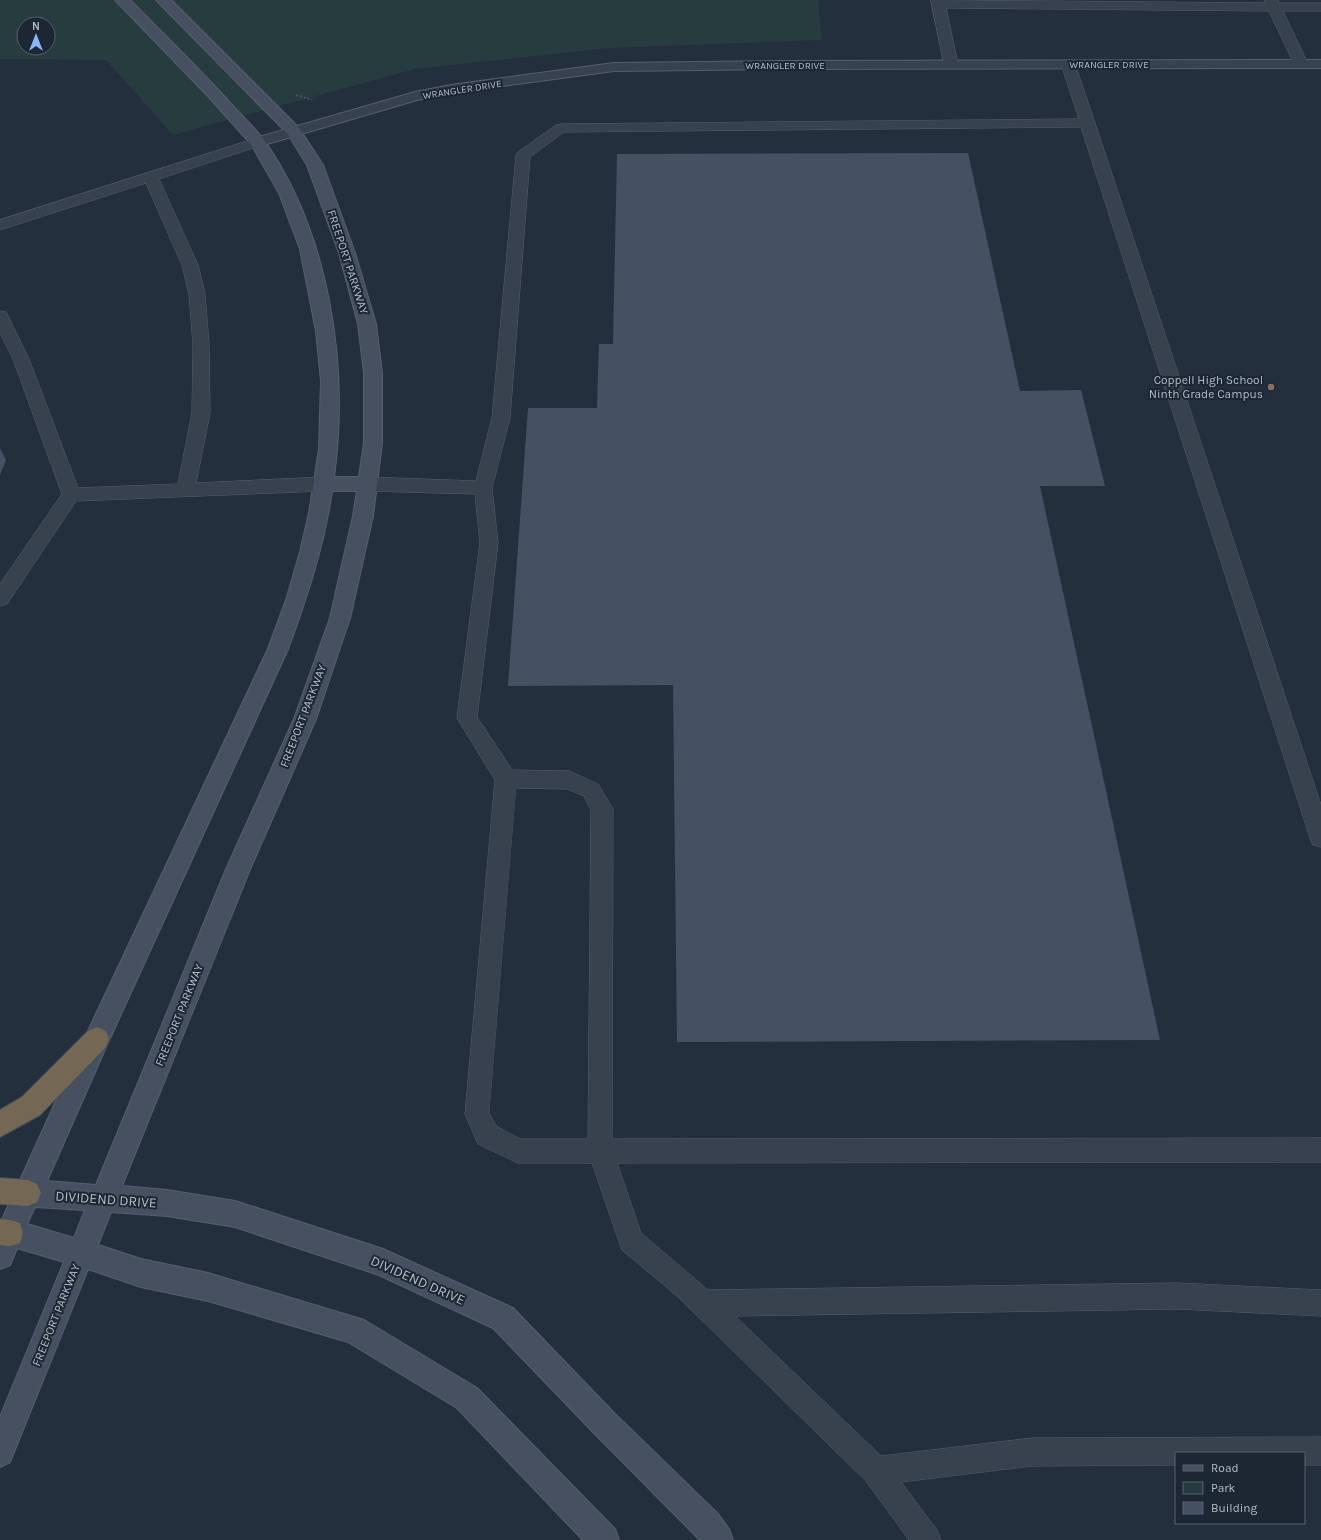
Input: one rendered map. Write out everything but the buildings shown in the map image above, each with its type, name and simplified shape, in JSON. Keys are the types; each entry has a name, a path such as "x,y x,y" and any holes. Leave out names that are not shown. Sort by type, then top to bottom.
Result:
{"highway":[{"path":"0,1124 31,1106 97,1039"},
{"path":"0,1191 28,1193"}],"main road":[{"path":"122,0 212,92 257,142 286,193 308,249 317,286 325,331 330,381 328,449 310,552 297,597 278,649 97,1039 28,1193 3,1240 81,1253 141,1273 208,1287 354,1330 467,1398 604,1540"},
{"name":"FREEPORT PARKWAY","path":"0,1452 239,867 305,719 340,618 363,516 372,443 373,373 367,324 347,252 318,174 294,131 163,0"},
{"path":"323,484 367,484"},
{"name":"DIVIDEND DRIVE","path":"28,1193 167,1203 235,1214 383,1263 503,1318 604,1423 707,1525 718,1540"}],"street":[{"name":"WRANGLER DRIVE","path":"257,142 415,96 451,89 614,67 951,64 1321,64"}],"lane":[{"path":"951,64 939,2 1272,3 1321,7"},
{"path":"1272,3 1301,64"},
{"path":"1068,64 1321,838"},
{"path":"1088,123 560,128 523,155 501,418 483,488 489,543 467,718 506,779 477,1114 487,1135 518,1151 1321,1150"},
{"path":"0,224 257,142"},
{"path":"150,176 190,265 197,294 201,344 201,414 186,490"},
{"path":"0,316 21,359 71,495"},
{"path":"71,495 323,484"},
{"path":"367,484 483,488"},
{"path":"0,599 71,495"},
{"path":"506,779 569,780 591,790 602,809 600,1151 631,1241 686,1287 876,1471 928,1540"},
{"path":"702,1303 1177,1296 1321,1303"},
{"path":"876,1471 1032,1452 1321,1451"}],"green space":[{"path":"0,0 818,0 822,40 609,48 415,69 173,135 106,60 0,59"}],"place":[{"name":"Coppell High School Ninth Grade Campus","path":"1271,387"}]}
